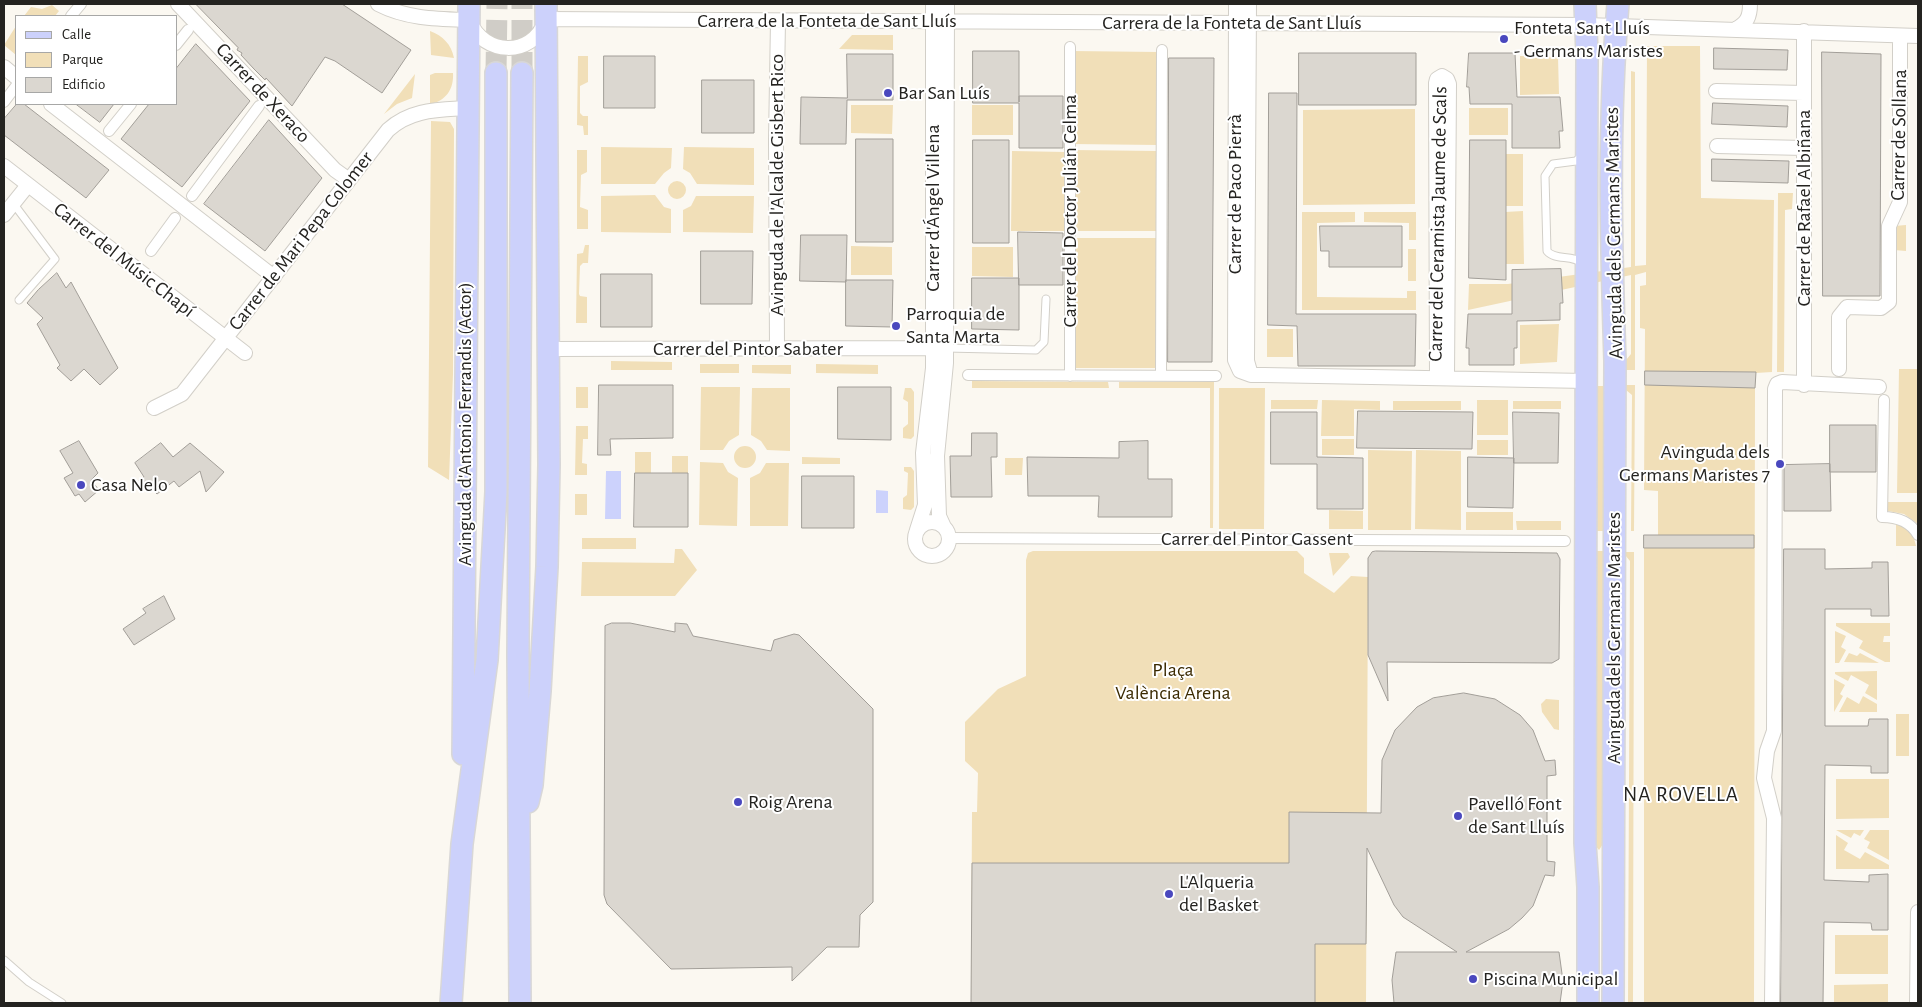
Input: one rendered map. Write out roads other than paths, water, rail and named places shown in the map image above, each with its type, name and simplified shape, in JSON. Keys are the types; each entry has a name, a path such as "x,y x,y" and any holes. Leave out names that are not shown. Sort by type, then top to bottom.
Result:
{"main road":[{"name":"Avinguda dels Germans Maristes","path":"1613,1003 1615,362 1612,318 1612,87 1618,4"},
{"path":"518,841 532,785 540,691 547,567 550,349 542,9"},
{"name":"Avinguda d'Antonio Ferrandis (Actor)","path":"451,1003 462,844 469,12"},
{"name":"Avinguda dels Germans Maristes","path":"1586,14 1585,843 1588,887 1588,1003"},
{"name":"Avinguda d'Antonio Ferrandis (Actor)","path":"462,844 487,660 496,492 496,73"},
{"path":"520,1003 518,841 522,73"},
{"path":"1586,374 1588,357 1599,348 1606,350 1615,362"},
{"path":"1585,843 1588,854 1593,860 1600,862 1608,860 1613,847"}],"street":[{"path":"72,15 81,4"},
{"name":"Carrer de Xeraco","path":"178,4 335,170 349,180"},
{"path":"378,4 424,19 469,12 482,4"},
{"name":"Carrer d'Ángel Villena","path":"933,4 940,21 940,348 946,381 937,456 939,516 946,532"},
{"name":"Carrer d'Ángel Villena","path":"940,21 947,4"},
{"name":"Carrer de Paco Pierrà","path":"1236,4 1242,23 1235,360 1240,371 1258,375 1442,377"},
{"name":"Carrer de Paco Pierrà","path":"1242,23 1249,4"},
{"path":"1736,29 1745,24 1749,18 1750,4"},
{"path":"469,12 478,37 494,47 513,49 522,46 537,36 542,9"},
{"name":"Carrera de la Fonteta de Sant Lluís","path":"542,9 778,21 1242,23 1586,14 1616,26 1918,36"},
{"name":"Avinguda de l'Alcalde Gisbert Rico","path":"777,349 776,140 778,21"},
{"path":"178,42 188,30"},
{"name":"Carrer de Rafael Albiñana","path":"1804,31 1804,385"},
{"name":"Carrer de Sollana","path":"1839,369 1839,316 1843,309 1847,307 1881,308 1889,302 1888,226 1900,202 1900,36"},
{"name":"Carrer del Doctor Julián Celma","path":"1070,47 1070,376"},
{"path":"1160,376 1162,50"},
{"path":"4,67 15,76"},
{"name":"Carrer del Ceramista Jaume de Scals","path":"1442,76 1447,79 1449,84 1442,377 1436,83 1442,76"},
{"path":"4,102 15,87"},
{"path":"1716,91 1804,93"},
{"path":"52,105 274,277"},
{"path":"109,132 130,105"},
{"path":"192,196 260,106"},
{"name":"Carrer de Mari Pepa Colomer","path":"154,408 182,394 388,130 398,121 424,111 468,108"},
{"path":"1717,146 1804,148"},
{"name":"Carrer del Músic Chapí","path":"4,166 245,353"},
{"path":"4,215 28,184"},
{"path":"150,250 175,218"},
{"name":"Carrer d'Ángel Villena","path":"917,530 923,516 923,453 932,381 940,348"},
{"name":"Carrer del Pintor Sabater","path":"550,349 940,348"},
{"path":"1442,377 1586,374"},
{"path":"968,375 1216,376"},
{"path":"1772,1003 1774,818 1764,778 1767,751 1774,731 1775,389 1778,384 1789,382 1881,393 1882,517 1898,518 1913,527 1918,535"},
{"path":"930,522 946,532 948,545 942,552 934,556 924,555 917,548 914,539 917,530 930,522"},
{"name":"Carrer del Pintor Gassent","path":"946,532 1565,541"},
{"path":"1917,1003 1918,912"}],"lane":[{"path":"1586,272 1579,260 1554,256 1547,251 1545,176 1552,164 1576,161 1580,159 1587,149"},
{"path":"13,203 55,259 18,300"},
{"path":"940,348 1036,350 1044,342 1046,299"},
{"path":"4,960 29,982 62,1003"}],"water":[{"path":"606,471 621,471 621,519 605,519"},
{"path":"876,490 888,491 888,513 876,513"}],"tunnel":[{"path":"496,73 497,4"},
{"path":"522,4 522,73"}],"place":[{"name":"Fonteta Sant Lluís - Germans Maristes","path":"1504,39"},
{"name":"Bar San Luís","path":"888,93"},
{"name":"Parroquia de Santa Marta","path":"896,326"},
{"name":"Avinguda dels Germans Maristes 7","path":"1780,464"},
{"name":"Casa Nelo","path":"81,485"},
{"name":"Roig Arena","path":"738,802"},
{"name":"Pavelló Font de Sant Lluís","path":"1458,816"},
{"name":"L'Alqueria del Basket","path":"1169,894"},
{"name":"Piscina Municipal","path":"1473,979"}],"district":[{"name":"NA ROVELLA","path":"1681,795"}],"park label":[{"name":"Plaça València Arena","path":"1173,682"}]}
